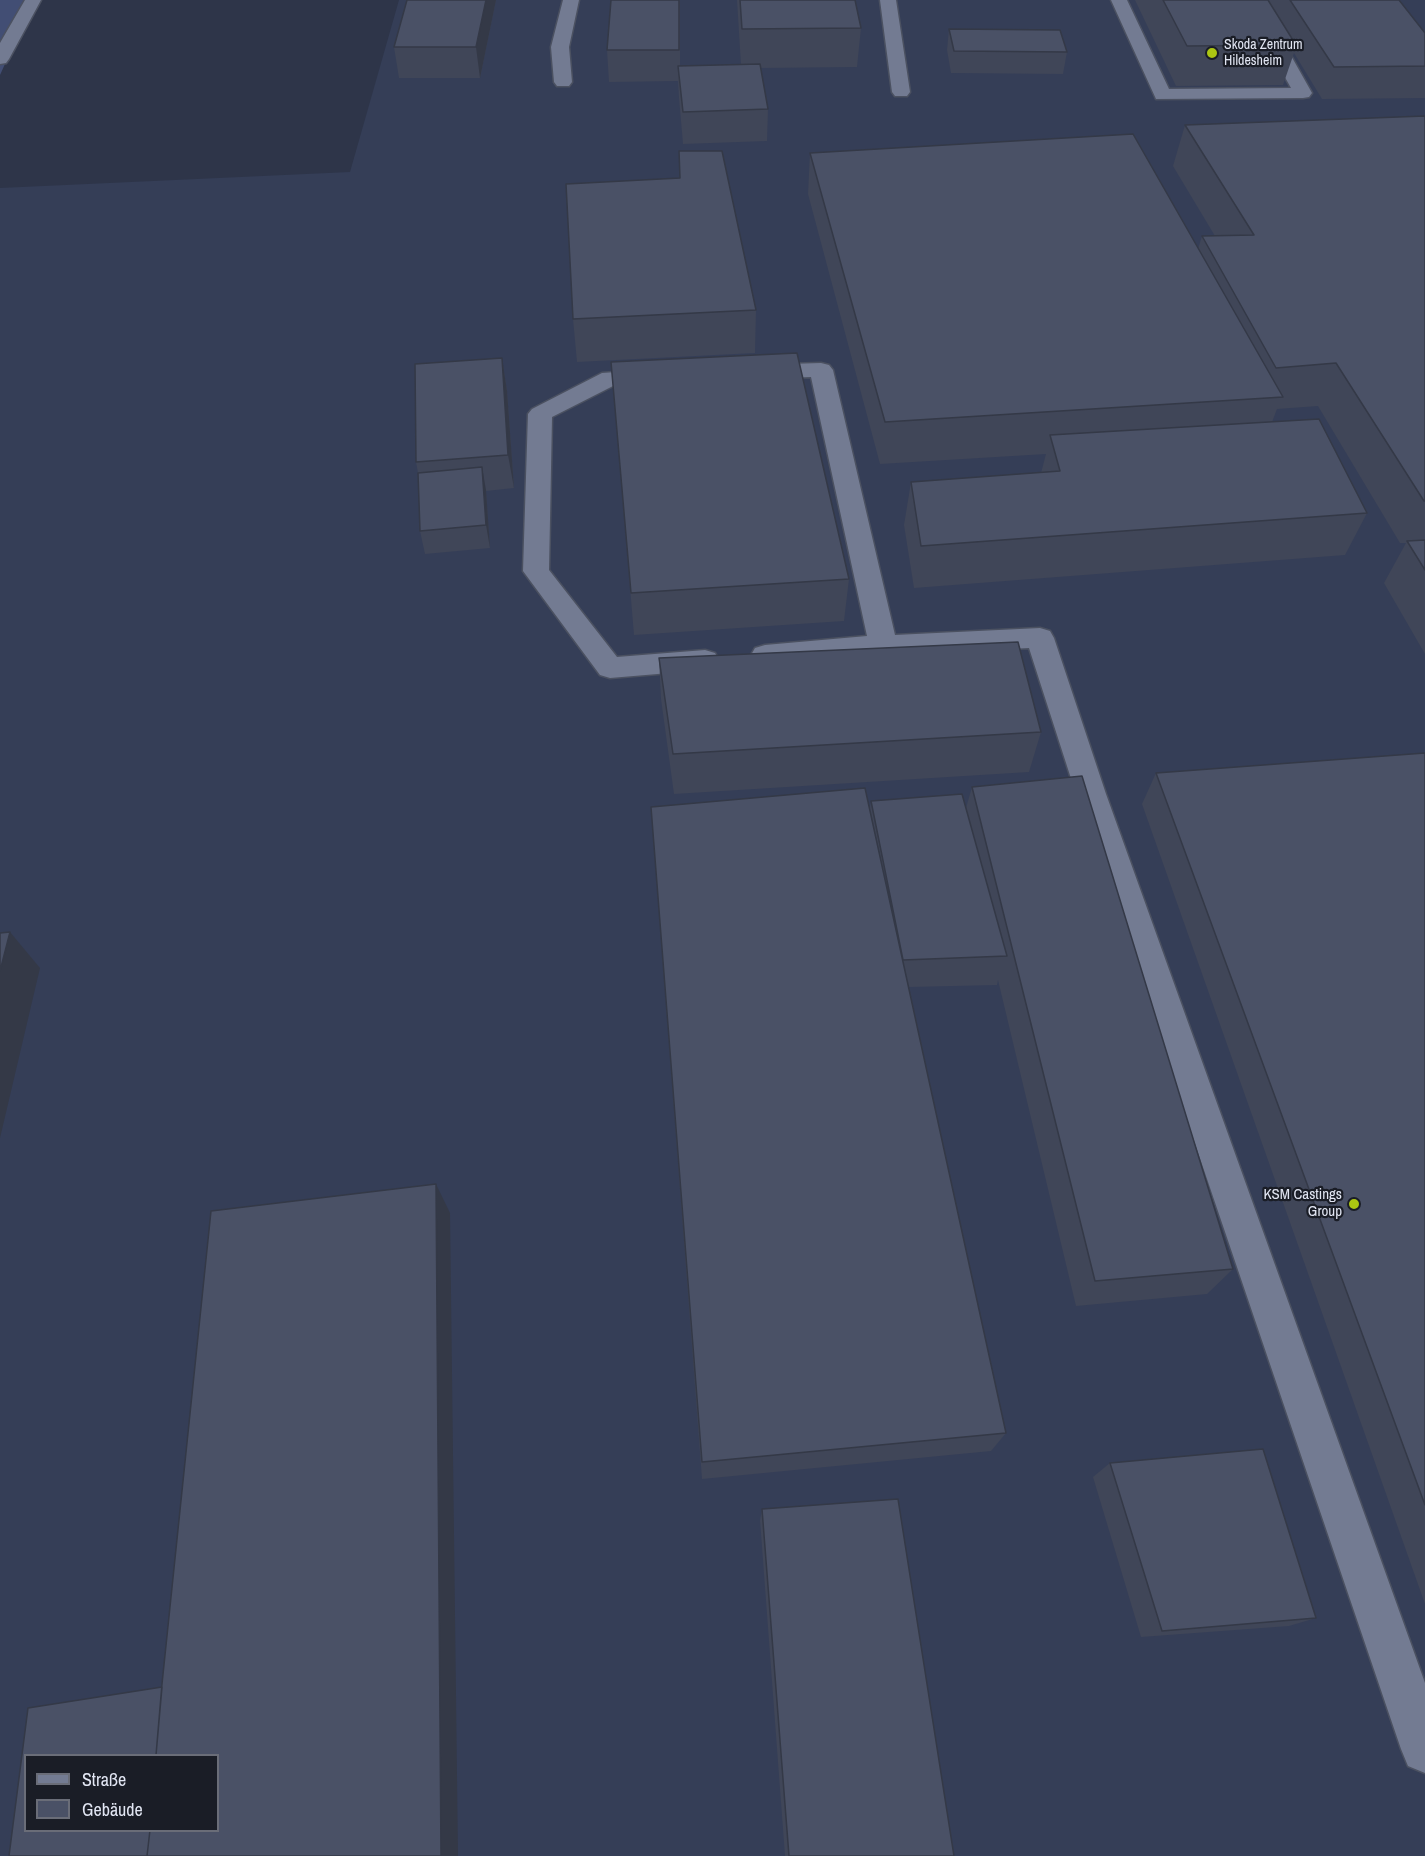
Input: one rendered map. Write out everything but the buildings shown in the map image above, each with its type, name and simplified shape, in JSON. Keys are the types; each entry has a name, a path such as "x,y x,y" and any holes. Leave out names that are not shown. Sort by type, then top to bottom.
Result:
{"lane":[{"path":"0,59 33,0"},
{"path":"563,82 560,47 571,0"},
{"path":"888,0 901,92"},
{"path":"1119,0 1162,95 1303,93 1265,25"},
{"path":"727,373 821,370 883,645"},
{"path":"680,375 610,378 540,414 536,572 610,668 883,645 1040,638 1091,794 1425,1749"}],"shaded area":[{"path":"0,0 34,0 0,75"},
{"path":"399,0 1425,0 1425,1856 0,1856 0,188 350,172"}],"place":[{"name":"Skoda Zentrum Hildesheim","path":"1212,53"},
{"name":"KSM Castings Group","path":"1354,1204"}]}
